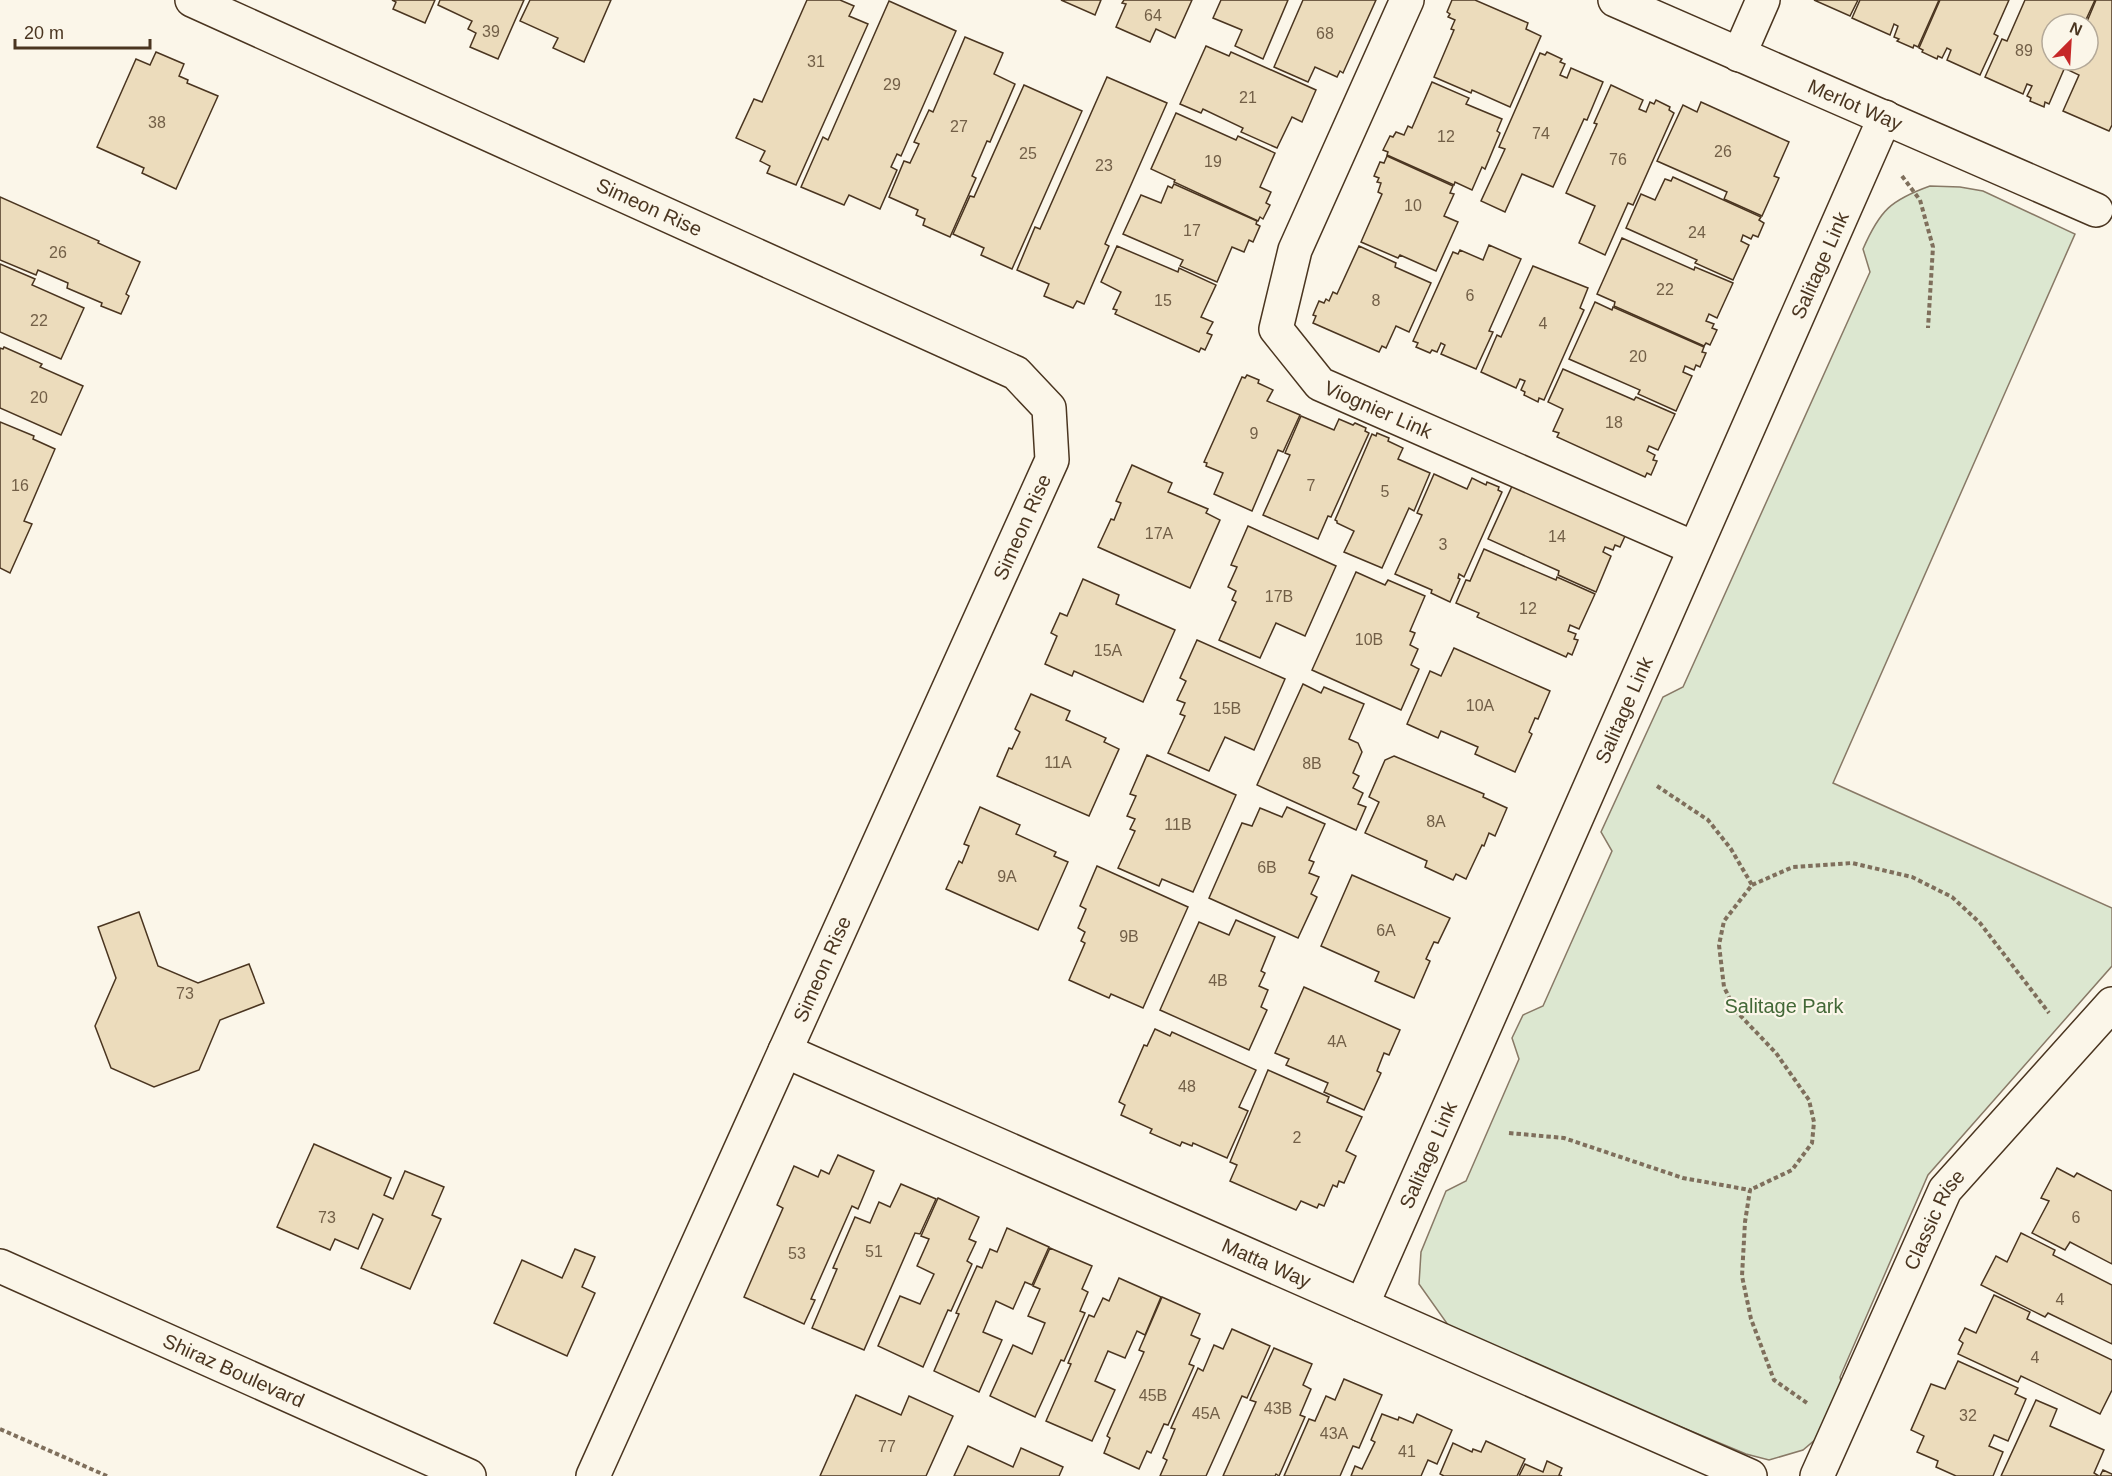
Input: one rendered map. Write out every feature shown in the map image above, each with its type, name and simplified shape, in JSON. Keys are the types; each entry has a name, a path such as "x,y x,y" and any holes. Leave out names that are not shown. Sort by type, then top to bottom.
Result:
{"street":[{"name":"Simeon Rise","path":"192,0 1016,373 1049,408 1052,460 594,1476"},
{"name":"Viognier Link","path":"1407,0 1295,250 1276,329 1320,384 1694,548"},
{"name":"Merlot Way","path":"1615,0 1739,55 1880,128 2096,210"},
{"path":"1739,55 1763,0"},
{"name":"Salitage Link","path":"1362,1305 1880,128"},
{"name":"Classic Rise","path":"1817,1476 1945,1190 2112,1004"},
{"name":"Matta Way","path":"785,1051 1750,1476"},
{"name":"Shiraz Boulevard","path":"0,1266 469,1476"}],"path":[{"path":"1880,128 1920,200 1933,247 1928,328"},
{"path":"1657,786 1708,820 1731,849 1752,885"},
{"path":"1509,1133 1564,1138 1683,1178 1750,1190 1792,1170 1812,1143 1814,1122 1809,1100 1776,1053 1736,1011 1724,987 1719,945 1724,921 1752,885 1792,867 1852,863 1912,877 1952,897 1980,923 2049,1014"},
{"path":"1750,1190 1745,1222 1742,1276 1751,1319 1774,1380 1816,1409"},
{"path":"0,1429 107,1476"}],"green space":[{"name":"Salitage Park","path":"1930,186 1960,187 1983,191 2075,234 1833,783 2112,908 2112,966 1928,1175 1840,1377 1844,1396 1823,1433 1803,1450 1769,1460 1746,1454 1453,1332 1419,1284 1421,1252 1446,1191 1466,1181 1519,1059 1512,1038 1523,1015 1543,1006 1612,851 1601,832 1663,697 1683,687 1870,272 1863,249 1869,236 1888,208 1905,196"}],"building":[{"path":"392,0 435,0 425,23 393,9 396,2"},
{"path":"440,0 524,0 498,59 470,47 476,33 468,29 472,21 438,5"},
{"path":"530,0 611,0 584,62 553,48 558,38 520,21"},
{"path":"807,0 840,0 854,6 849,16 868,24 796,185 767,173 770,166 760,161 765,151 736,138 754,99 762,102"},
{"path":"1061,0 1101,0 1095,15"},
{"path":"1124,0 1192,0 1175,38 1156,29 1150,42 1116,27 1126,4 1122,3"},
{"path":"1221,0 1288,0 1263,59 1235,46 1242,30 1213,18"},
{"path":"1303,0 1376,0 1343,73 1340,71 1337,77 1315,67 1308,82 1274,67"},
{"path":"1452,0 1475,0 1528,23 1526,29 1541,36 1510,107 1472,90 1471,93 1434,77 1454,30 1451,29 1455,20 1448,17 1450,14 1447,12"},
{"path":"1814,0 1858,0 1850,16"},
{"path":"1860,0 1939,0 1918,47 1914,45 1913,48 1897,41 1899,39 1894,37 1898,26 1894,24 1890,35 1852,18"},
{"path":"1940,0 2009,0 1994,34 1998,36 1980,75 1947,60 1951,50 1947,48 1942,58 1938,56 1937,59 1922,52 1923,50 1919,48"},
{"path":"2025,0 2095,0 2090,12 2040,12 2040,72 2063,72 2049,104 2045,102 2044,107 2030,101 2031,98 2027,96 2032,86 2027,84 2023,94 1985,77 2002,39 2007,41"},
{"path":"2096,0 2112,0 2112,125 2109,131 2063,111 2079,75 2072,72 2100,72 2100,12 2091,12"},
{"path":"889,1 956,31 901,156 897,154 891,167 897,170 880,209 849,195 844,205 801,187 823,137 828,140"},
{"path":"965,37 1003,53 994,74 1015,84 990,142 987,141 972,176 976,178 950,237 923,225 925,219 916,215 918,210 889,197 904,161 910,163 919,144 914,142 929,110 933,112"},
{"path":"1206,46 1229,56 1231,52 1316,90 1302,122 1292,117 1277,148 1241,132 1243,128 1203,109 1201,113 1180,104"},
{"path":"156,52 184,64 179,76 188,80 187,83 218,96 176,189 142,173 144,168 97,147 136,59 150,65"},
{"path":"1547,52 1562,59 1560,62 1565,64 1560,75 1567,78 1571,68 1603,82 1587,120 1584,119 1553,187 1522,174 1505,212 1481,201 1505,149 1499,147 1540,53 1545,55"},
{"path":"1107,77 1167,103 1105,244 1109,246 1084,304 1077,301 1073,308 1044,296 1049,284 1017,270 1035,227 1040,229"},
{"path":"1432,82 1469,98 1466,104 1502,119 1497,131 1500,133 1485,169 1482,167 1472,190 1455,182 1454,185 1387,155 1388,152 1383,150 1390,136 1393,137 1396,132 1404,135 1408,126 1412,128"},
{"path":"1024,85 1082,111 1012,269 981,255 984,248 953,234 970,196 974,197"},
{"path":"1611,85 1643,100 1639,109 1646,112 1650,102 1654,104 1656,100 1670,107 1669,110 1674,113 1633,205 1628,203 1605,255 1579,243 1595,206 1566,193 1597,124 1594,123"},
{"path":"1701,102 1789,142 1774,176 1779,178 1762,216 1724,199 1727,192 1657,161 1683,105 1697,112"},
{"path":"1176,113 1236,140 1238,136 1275,153 1260,187 1271,192 1266,203 1270,205 1263,219 1260,217 1258,221 1151,169"},
{"path":"1387,156 1453,186 1450,193 1454,194 1444,216 1458,222 1436,271 1400,255 1398,258 1361,242 1382,194 1378,192 1381,183 1377,182 1379,178 1374,176 1380,162 1384,163"},
{"path":"1673,177 1761,217 1759,220 1764,223 1758,237 1753,235 1751,239 1743,235 1741,241 1749,245 1733,280 1695,263 1697,260 1626,228 1641,194 1655,200 1665,179 1671,181"},
{"path":"1174,184 1257,221 1256,224 1260,226 1253,242 1249,240 1244,252 1232,247 1217,282 1180,266 1183,260 1123,234 1141,195 1161,203 1168,186 1172,188"},
{"path":"0,197 140,262 126,294 129,296 121,314 67,288 68,283 38,270 36,275 0,260"},
{"path":"1622,238 1694,270 1695,267 1733,283 1717,318 1709,314 1706,321 1714,324 1712,328 1717,330 1710,345 1706,343 1704,346 1614,306 1615,302 1597,294"},
{"path":"1489,245 1521,259 1489,331 1493,332 1476,369 1441,354 1445,345 1441,343 1437,352 1432,350 1430,353 1416,347 1418,343 1413,341 1453,252 1458,254 1460,250 1483,260"},
{"path":"1117,246 1178,272 1179,268 1216,285 1201,317 1213,322 1207,333 1212,335 1205,350 1201,348 1199,352 1115,314 1117,310 1113,309 1121,292 1101,282"},
{"path":"1359,246 1396,263 1395,267 1431,283 1409,332 1396,326 1386,348 1382,346 1379,352 1313,323 1316,316 1313,315 1319,301 1324,303 1326,299 1329,301 1333,292 1337,294"},
{"path":"0,264 35,279 32,285 84,308 61,359 0,332"},
{"path":"1533,266 1588,288 1580,308 1584,310 1544,400 1539,398 1538,402 1524,395 1525,392 1521,390 1525,381 1520,379 1516,388 1481,372 1497,335 1501,337"},
{"path":"1595,302 1612,310 1613,307 1704,347 1702,352 1706,353 1700,367 1696,365 1694,370 1685,366 1683,372 1692,376 1676,411 1638,394 1640,390 1569,359"},
{"path":"4,347 42,364 40,367 83,386 61,435 0,408 0,348"},
{"path":"1563,369 1634,400 1636,397 1675,414 1658,450 1649,446 1647,451 1655,455 1653,460 1657,461 1651,475 1647,473 1645,477 1557,437 1559,433 1553,431 1563,409 1548,402"},
{"path":"1247,375 1273,390 1267,401 1300,415 1283,452 1278,450 1252,511 1214,494 1223,473 1206,466 1207,463 1204,462 1242,377 1245,378"},
{"path":"1301,416 1334,430 1339,419 1353,425 1355,423 1366,428 1365,431 1369,433 1331,517 1328,516 1318,539 1263,515 1290,455 1285,453"},
{"path":"0,422 34,436 33,439 55,449 24,521 32,524 10,573 0,568"},
{"path":"1377,433 1403,448 1398,459 1430,473 1414,511 1409,508 1382,568 1344,552 1354,531 1335,520 1372,434 1376,436"},
{"path":"1132,465 1172,483 1168,492 1208,509 1206,513 1220,520 1190,588 1098,547 1111,519 1114,520 1121,503 1116,501"},
{"path":"1434,474 1467,489 1472,478 1486,485 1487,482 1499,487 1498,490 1502,492 1464,577 1459,574 1460,579 1450,602 1431,593 1432,590 1395,574 1422,515 1417,513"},
{"path":"1513,484 1626,534 1620,547 1615,545 1613,550 1605,547 1603,552 1611,556 1596,592 1558,575 1559,571 1488,539"},
{"path":"1248,526 1336,566 1305,636 1276,623 1260,658 1219,640 1236,602 1232,600 1236,591 1228,587 1237,567 1231,565"},
{"path":"1484,549 1595,594 1579,629 1570,625 1568,631 1576,634 1574,639 1578,640 1572,655 1568,653 1566,657 1477,617 1479,613 1456,603 1466,580 1470,581"},
{"path":"1356,572 1385,585 1388,580 1425,596 1410,631 1415,633 1410,645 1418,649 1411,665 1419,669 1401,710 1312,670"},
{"path":"1083,579 1119,595 1116,604 1175,630 1143,702 1074,671 1072,676 1045,664 1057,636 1051,633 1060,613 1067,616"},
{"path":"1197,640 1285,679 1254,750 1225,737 1209,771 1168,753 1185,716 1180,714 1185,703 1177,700 1186,681 1180,678"},
{"path":"1454,648 1550,691 1538,719 1535,718 1529,732 1532,734 1515,772 1475,754 1478,747 1441,731 1438,738 1407,724 1430,671 1441,676"},
{"path":"1303,684 1321,693 1324,687 1364,704 1349,739 1358,743 1362,752 1353,773 1359,776 1353,788 1363,793 1358,804 1366,807 1356,830 1257,785"},
{"path":"1031,694 1070,711 1066,720 1106,738 1104,742 1119,749 1089,816 997,776 1009,748 1012,749 1020,732 1015,729"},
{"path":"1147,755 1236,795 1193,892 1162,879 1159,886 1118,868 1135,831 1130,829 1135,819 1127,816 1136,796 1130,794"},
{"path":"1394,756 1484,794 1483,797 1507,808 1495,836 1489,833 1466,879 1456,874 1453,880 1425,867 1427,861 1365,833 1379,802 1369,797 1385,760"},
{"path":"980,807 1020,825 1016,834 1056,852 1054,856 1068,862 1038,930 946,889 959,861 962,863 969,846 964,844"},
{"path":"1287,807 1325,824 1309,860 1314,862 1309,873 1319,877 1311,894 1317,897 1298,938 1209,898 1242,823 1252,826 1260,808 1282,817"},
{"path":"1097,866 1188,907 1143,1008 1111,994 1109,998 1069,980 1085,943 1081,941 1085,932 1078,928 1086,909 1080,906"},
{"path":"1352,875 1450,918 1438,943 1434,942 1426,959 1430,961 1414,998 1375,981 1379,972 1321,946"},
{"path":"139,912 158,966 198,983 249,964 264,1003 220,1020 199,1070 154,1087 111,1068 95,1026 116,978 98,927"},
{"path":"1236,920 1275,937 1261,971 1265,973 1259,986 1268,990 1261,1007 1267,1010 1249,1050 1160,1010 1199,922 1229,935"},
{"path":"1304,987 1400,1030 1389,1055 1384,1053 1377,1071 1381,1073 1364,1110 1324,1092 1328,1083 1286,1065 1289,1059 1275,1053"},
{"path":"1155,1029 1170,1036 1172,1032 1256,1070 1239,1107 1248,1111 1227,1158 1193,1143 1192,1146 1182,1142 1180,1146 1150,1133 1152,1129 1121,1115 1125,1105 1119,1102 1144,1045 1147,1046"},
{"path":"1268,1070 1329,1097 1327,1102 1362,1117 1346,1151 1356,1156 1344,1183 1339,1181 1337,1187 1333,1185 1324,1206 1319,1204 1317,1208 1301,1201 1296,1210 1230,1181 1237,1165 1230,1162"},
{"path":"314,1144 391,1178 384,1195 393,1199 405,1171 444,1187 432,1215 441,1219 410,1289 361,1268 383,1219 373,1214 358,1249 335,1239 330,1250 277,1227"},
{"path":"838,1155 874,1171 858,1209 852,1206 811,1299 815,1300 804,1324 744,1297 783,1208 777,1205 794,1166 818,1177 821,1170 829,1174"},
{"path":"2057,1168 2074,1177 2077,1173 2112,1191 2112,1264 2070,1242 2065,1250 2032,1233 2049,1201 2041,1198"},
{"path":"901,1184 936,1199 920,1234 915,1233 864,1350 812,1328 837,1269 833,1268 855,1217 870,1223 879,1202 890,1207"},
{"path":"938,1198 979,1217 969,1239 976,1242 967,1261 972,1264 951,1311 948,1310 923,1367 878,1346 900,1296 920,1304 934,1274 917,1266 929,1239 921,1236"},
{"path":"1007,1228 1049,1247 1032,1285 1025,1282 1013,1309 996,1301 983,1332 1002,1340 979,1392 934,1371 977,1266 982,1268 990,1249 997,1252"},
{"path":"2021,1233 2055,1250 2053,1255 2112,1285 2112,1344 2048,1313 2045,1317 1981,1285 1996,1256 2007,1262"},
{"path":"1050,1248 1092,1266 1082,1289 1088,1292 1080,1311 1085,1313 1064,1361 1061,1360 1035,1417 990,1396 1013,1345 1032,1354 1045,1323 1028,1316 1040,1289 1033,1286"},
{"path":"575,1249 595,1257 582,1287 595,1293 567,1356 494,1323 522,1260 562,1278"},
{"path":"1119,1278 1161,1297 1145,1335 1137,1331 1125,1358 1108,1351 1095,1381 1115,1390 1092,1441 1046,1421 1089,1315 1094,1317 1103,1298 1109,1301"},
{"path":"1994,1295 2030,1312 2027,1319 2112,1360 2112,1390 2100,1414 2021,1376 2018,1382 1958,1354 1963,1343 1959,1340 1965,1328 1976,1333"},
{"path":"1162,1297 1200,1314 1191,1335 1200,1339 1189,1364 1194,1366 1168,1425 1164,1424 1151,1453 1147,1451 1139,1469 1104,1453 1110,1438 1107,1436 1144,1352 1139,1350"},
{"path":"1232,1329 1270,1346 1247,1398 1242,1396 1206,1476 1160,1476 1167,1460 1163,1458 1175,1429 1171,1428 1198,1368 1203,1371 1214,1345 1223,1349"},
{"path":"1274,1348 1312,1364 1303,1385 1311,1389 1300,1415 1305,1417 1279,1476 1276,1474 1275,1476 1223,1476 1256,1402 1250,1400"},
{"path":"1958,1361 2018,1388 2015,1394 2026,1399 2008,1441 1994,1435 1989,1446 2003,1452 1993,1476 1956,1476 1936,1467 1938,1461 1917,1452 1924,1436 1911,1430 1931,1384 1945,1389"},
{"path":"1344,1379 1382,1395 1359,1448 1353,1446 1340,1476 1284,1476 1309,1419 1315,1421 1326,1396 1335,1400"},
{"path":"856,1395 901,1415 909,1396 953,1416 926,1476 820,1476"},
{"path":"2036,1400 2057,1409 2050,1426 2104,1450 2094,1473 2099,1476 2001,1476"},
{"path":"1382,1414 1398,1420 1399,1417 1413,1423 1417,1414 1452,1430 1437,1464 1428,1460 1421,1476 1351,1476 1355,1466 1362,1469 1375,1442 1371,1440"},
{"path":"1486,1441 1525,1459 1517,1476 1444,1476 1440,1474 1453,1443 1472,1452 1473,1449 1481,1452"},
{"path":"968,1446 1013,1467 1021,1448 1063,1467 1059,1476 954,1476"},
{"path":"1547,1461 1562,1468 1559,1475 1562,1476 1519,1476 1525,1464 1543,1472"},
{"path":"2103,1470 2112,1474 2112,1476 2100,1476"}]}
